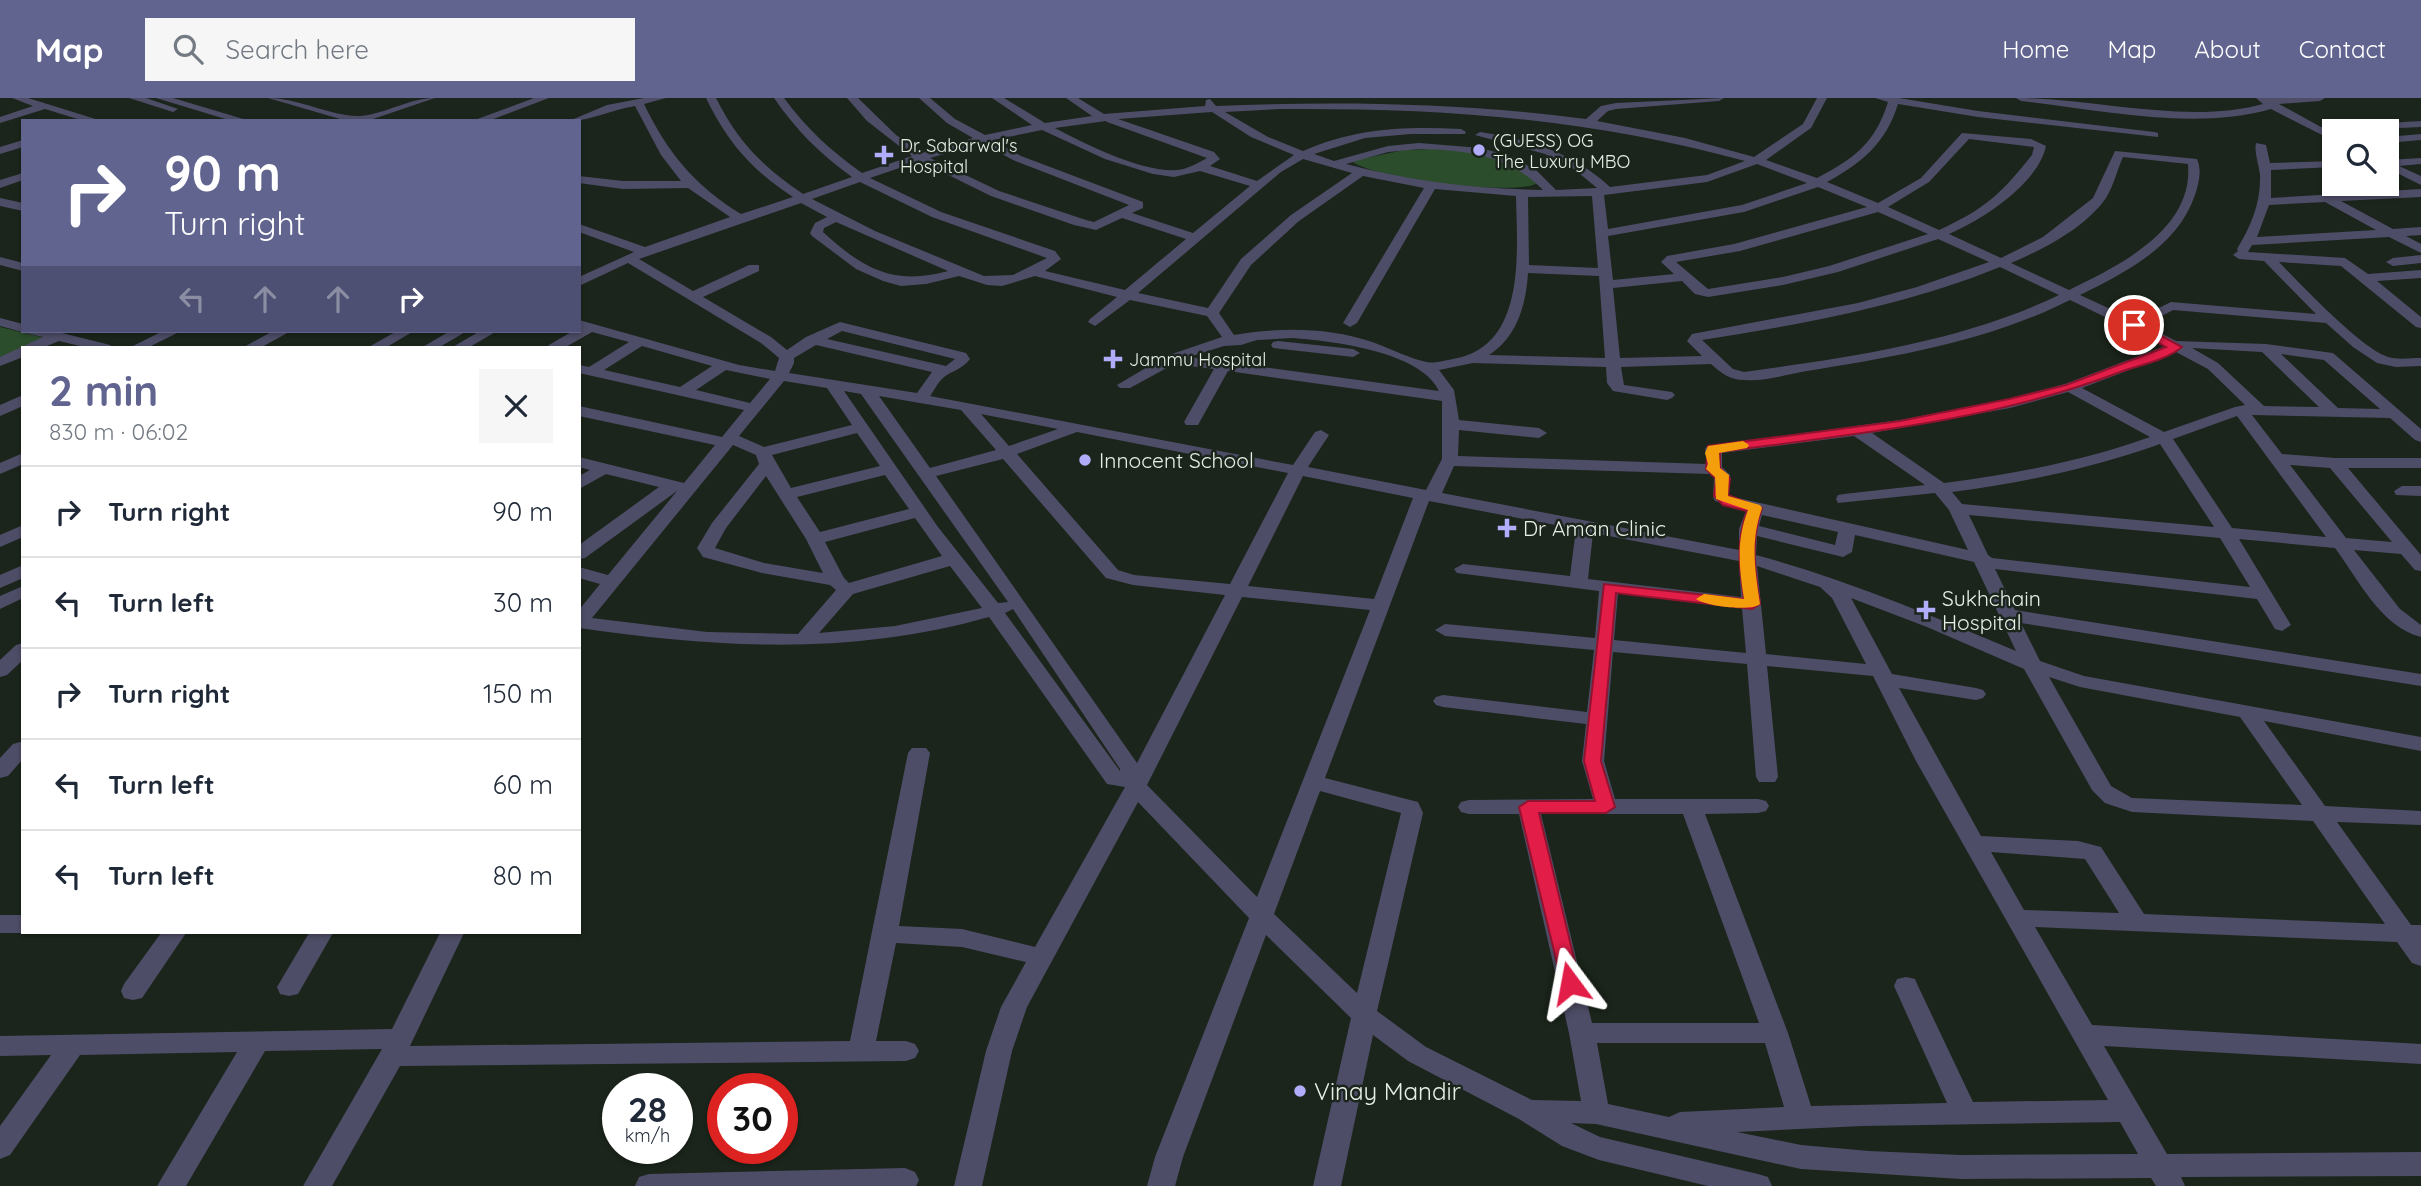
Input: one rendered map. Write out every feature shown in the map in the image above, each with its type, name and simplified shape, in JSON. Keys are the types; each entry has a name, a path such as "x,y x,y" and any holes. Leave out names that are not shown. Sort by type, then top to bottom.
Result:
{"street":[{"path":"17,98 90,119"},
{"path":"134,98 165,100 237,119"},
{"path":"273,98 362,119 430,98"},
{"path":"306,106 328,98"},
{"path":"473,119 533,98"},
{"path":"483,119 544,98"},
{"path":"579,119 611,107 661,98"},
{"path":"711,98 727,132 755,163 801,198 836,217 962,271 996,282 1005,282 1052,261 1053,257 935,214 859,176 811,143 779,98"},
{"path":"852,98 876,125 922,156 967,181 1018,203 1086,224 1101,224 1138,207 1139,204 1017,158 951,121 924,98"},
{"path":"998,98 1044,127 1105,154 1153,170 1177,174 1212,161 1213,157 1103,118 1071,98"},
{"path":"1590,121 1605,108 1616,106 1719,98"},
{"path":"1210,102 1252,134 1303,154 1362,171 1432,186 1552,192 1603,191 1714,178 1787,142 1809,124 1822,98"},
{"path":"1880,98 2154,135"},
{"path":"2021,98 2142,111 2227,116 2266,102 2320,98"},
{"path":"2129,98 2142,111 2154,135 2159,156"},
{"path":"165,100 210,119"},
{"path":"581,281 631,258 740,218 859,176 981,139 1149,108 1210,102 1400,100 1500,103 1721,150 1754,160 1877,208 2134,325 2213,366 2259,410"},
{"path":"1603,233 1722,212 1816,184 1843,169 1871,146 1887,125 1894,101"},
{"path":"638,102 654,140 670,163 711,203 740,218"},
{"path":"1447,147 1482,102"},
{"path":"2266,102 2322,132"},
{"path":"1474,150 1479,135 1500,103"},
{"path":"0,120 44,106"},
{"path":"2000,138 2002,113"},
{"path":"2319,130 2421,124"},
{"path":"1095,322 1259,185 1303,154 1329,142 1350,137 1413,131 1461,132"},
{"path":"1479,135 1518,141 1555,153 1580,166 1603,191 1603,233 1613,373 1618,388 1667,395"},
{"path":"1963,137 2000,138 2039,144 2038,156 2005,196 1971,220 1937,235 1833,269 1783,281 1708,293 1700,291 1667,260 1748,245 1877,208 1925,180 1963,137"},
{"path":"2399,139 2421,137"},
{"path":"0,151 21,144"},
{"path":"2260,145 2267,167 2266,202 2256,231 2239,255 2340,261 2421,324"},
{"path":"1336,164 1349,158 1391,148 1447,147 1474,150 1522,164 1534,171 1552,192"},
{"path":"2118,155 2159,156 2195,163 2190,196 2177,220 2159,244 2071,296 1984,330 1883,355 1744,376 1731,374 1694,339 1853,310 1903,297 2001,264 2047,242 2072,224 2100,198 2118,155"},
{"path":"2399,163 2421,161"},
{"path":"2267,167 2322,165"},
{"path":"1199,167 1259,185"},
{"path":"2399,170 2420,180"},
{"path":"1212,313 1247,262 1295,218 1362,171"},
{"path":"0,184 21,177"},
{"path":"581,179 624,185 689,184"},
{"path":"1326,336 1350,323 1432,186"},
{"path":"1474,359 1497,343 1513,318 1522,268 1522,191"},
{"path":"2266,202 2421,193"},
{"path":"2326,198 2421,249"},
{"path":"0,202 21,207"},
{"path":"1123,214 1195,238"},
{"path":"836,217 819,226 816,233 831,248 853,262 893,281 913,282 962,271"},
{"path":"581,229 647,252"},
{"path":"2249,241 2421,231"},
{"path":"581,239 631,258 766,340 786,356 787,363 780,376 728,441 680,487 581,553"},
{"path":"2,262 21,255"},
{"path":"2268,257 2330,319 2378,359 2421,362"},
{"path":"2393,262 2421,259"},
{"path":"2,262 21,267"},
{"path":"2233,265 2278,269"},
{"path":"693,296 754,268"},
{"path":"1522,268 1607,278 1685,277"},
{"path":"1032,271 1128,296 1212,313 1230,339 1406,359"},
{"path":"2364,278 2421,274"},
{"path":"2134,325 2171,306 2330,319"},
{"path":"2406,312 2421,311"},
{"path":"0,322 21,327"},
{"path":"1350,323 1350,340"},
{"path":"585,325 723,366 966,405 1745,556 1934,623 2032,665 2080,681 2421,744"},
{"path":"786,356 833,328 845,326 961,356 962,362 937,375 921,398"},
{"path":"44,333 97,346"},
{"path":"140,346 170,333"},
{"path":"253,346 280,333"},
{"path":"378,346 403,333"},
{"path":"438,346 457,333"},
{"path":"462,346 486,333"},
{"path":"557,346 574,333"},
{"path":"1125,385 1166,359 1230,339 1258,335 1326,336 1350,340 1426,367 1443,383 1450,397 1450,461"},
{"path":"36,346 58,336"},
{"path":"811,340 948,370"},
{"path":"585,371 641,341"},
{"path":"1713,469 1713,449 1858,431 1997,406 2070,387 2173,345 2266,348 2328,356 2421,437"},
{"path":"2266,348 2333,412"},
{"path":"1298,377 1313,349"},
{"path":"0,362 21,353"},
{"path":"1166,359 1450,397"},
{"path":"1426,367 1474,359 1614,363 1714,359"},
{"path":"683,392 723,366"},
{"path":"1192,422 1223,366"},
{"path":"585,371 754,408"},
{"path":"831,383 918,512 994,610 1115,779 1133,783 1261,916 1364,1015 1417,1054 1529,1111 1572,1138 1599,1148 1758,1186"},
{"path":"2070,387 2164,438 2282,625"},
{"path":"865,388 1018,603 1131,769 1133,783"},
{"path":"0,411 21,401"},
{"path":"966,405 1112,574 1133,580 1380,605"},
{"path":"1844,499 2009,480 2120,453 2241,410 2397,414"},
{"path":"2241,410 2399,620 2421,631"},
{"path":"581,411 728,441 765,458 841,586"},
{"path":"1450,424 1539,433"},
{"path":"926,474 1005,453 1077,427"},
{"path":"859,428 765,458 709,542 706,548 709,553 841,586 953,559"},
{"path":"1858,431 1939,487 1957,509 1985,561 2032,665 2103,790 2117,802 2421,818"},
{"path":"968,1186 999,1051 1014,1007 1237,590 1298,470 1321,435"},
{"path":"0,469 21,459"},
{"path":"2277,459 2335,463 2421,463"},
{"path":"1161,1186 1169,1157 1380,605 1428,496 1445,465 1450,461 1713,469 1722,475 1723,499 1847,530 1985,561 2263,594"},
{"path":"581,463 680,487"},
{"path":"2335,463 2421,566"},
{"path":"581,483 603,468"},
{"path":"788,494 888,469"},
{"path":"581,620 680,487"},
{"path":"2402,491 2421,491"},
{"path":"1755,508 1748,529 1745,556 1752,604 1767,777"},
{"path":"1957,509 2407,549"},
{"path":"815,539 918,512"},
{"path":"1578,583 1585,526"},
{"path":"1748,529 1843,552 1847,530"},
{"path":"0,542 21,531"},
{"path":"1463,569 1752,604"},
{"path":"0,583 21,571"},
{"path":"581,573 611,582"},
{"path":"1826,583 1840,595 1880,675 2165,1176"},
{"path":"805,638 841,586"},
{"path":"1606,807 1592,761 1609,587"},
{"path":"0,603 21,592"},
{"path":"581,622 705,638 866,636 1018,603"},
{"path":"2009,614 2421,680"},
{"path":"1445,631 1757,660 1880,675 1976,694"},
{"path":"0,671 21,651"},
{"path":"1443,701 1596,719"},
{"path":"2247,712 2319,814 2413,934 2421,957"},
{"path":"0,771 14,749"},
{"path":"861,1051 886,934 919,753"},
{"path":"1313,782 1401,804 1410,807 1412,813 1327,1186"},
{"path":"1691,806 1775,1033 1801,1118"},
{"path":"1469,807 1758,806"},
{"path":"1528,807 1582,1033 1595,1113"},
{"path":"1974,843 2078,849 2093,853 2137,923"},
{"path":"2018,918 2413,934"},
{"path":"0,924 21,924"},
{"path":"133,991 173,934"},
{"path":"289,987 320,934"},
{"path":"317,1186 396,1047 452,934"},
{"path":"886,934 962,938 1041,957"},
{"path":"1906,986 1965,1114"},
{"path":"1582,1033 1775,1033"},
{"path":"2084,1035 2421,1054"},
{"path":"171,1186 257,1042"},
{"path":"0,1046 257,1042 396,1047 906,1051"},
{"path":"0,1147 72,1045"},
{"path":"1529,1111 1595,1113 1801,1157 1869,1163 2165,1176 2421,1164"},
{"path":"1654,1125 1801,1118 2127,1111"},
{"path":"649,1186 905,1180"}],"green space":[{"path":"1432,149 1475,153 1502,160 1515,166 1537,183 1524,187 1502,188 1443,184 1385,174 1352,161 1404,150"},
{"path":"0,327 45,338 21,346 21,349 0,358"}],"slow traffic":[{"path":"1704,599 1752,604 1745,556 1748,529 1755,508 1723,499 1723,478 1720,472 1713,469 1715,464 1712,453 1713,449 1743,445"}],"place":[{"name":"(GUESS) OG The Luxury MBO","path":"1479,150"},
{"name":"Dr. Sabarwal's Hospital","path":"884,155"},
{"name":"Jammu Hospital","path":"1113,359"},
{"name":"Innocent School","path":"1085,460"},
{"name":"Dr Aman Clinic","path":"1507,528"},
{"name":"Sukhchain Hospital","path":"1926,610"},
{"name":"Vinay Mandir","path":"1300,1091"}],"route":[{"path":"1570,983 1528,807 1606,807 1592,761 1609,587 1752,604 1745,556 1748,529 1755,508 1723,499 1723,478 1720,472 1713,469 1713,449 1900,425 2010,403 2070,387 2175,350 2176,347 2134,325"}]}
